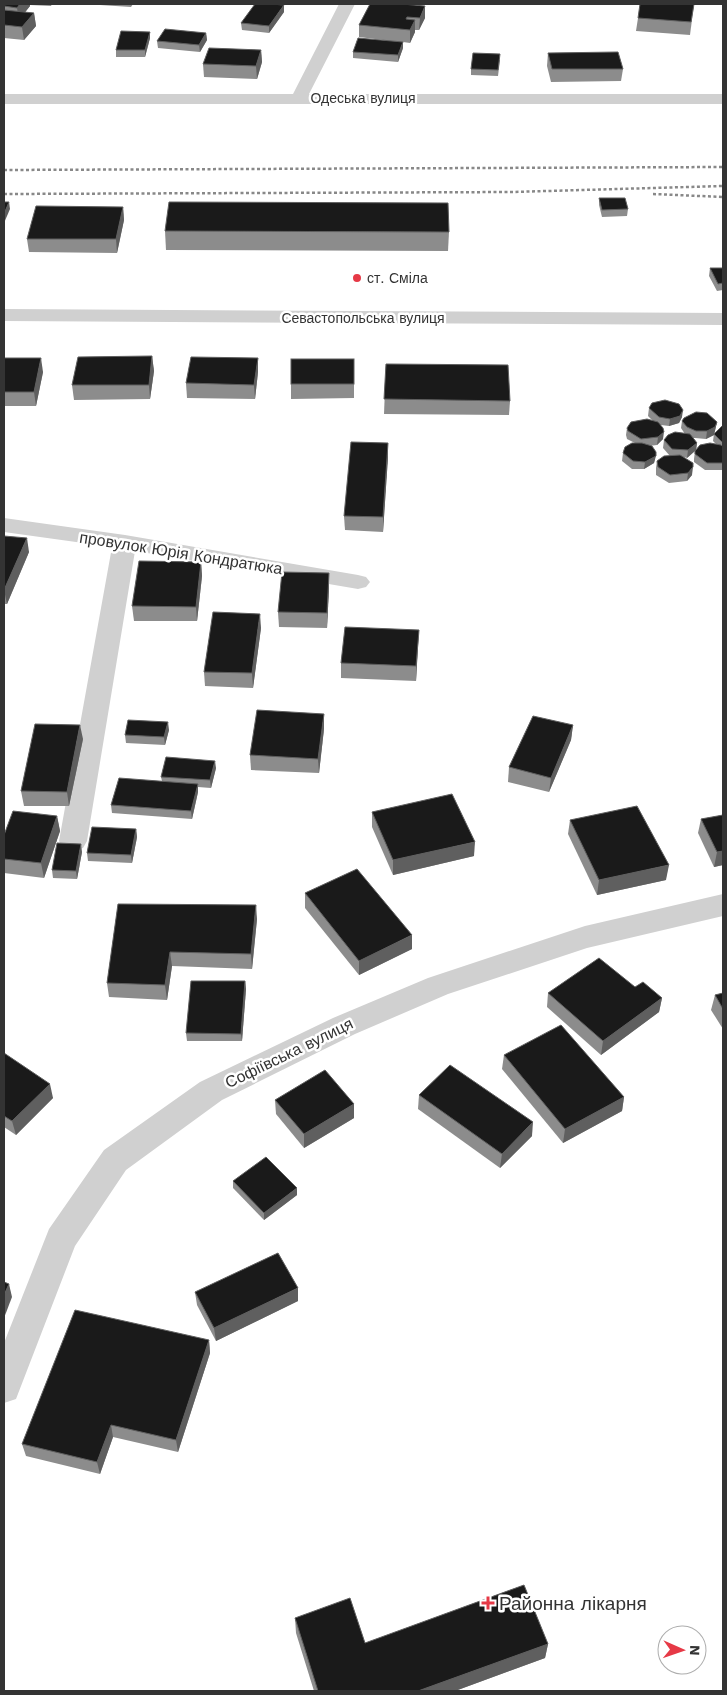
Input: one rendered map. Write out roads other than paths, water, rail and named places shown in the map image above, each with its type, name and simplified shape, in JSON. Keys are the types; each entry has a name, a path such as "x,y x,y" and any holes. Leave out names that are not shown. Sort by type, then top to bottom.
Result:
{"street":[{"path":"299,98 346,4"},
{"name":"Одеська вулиця","path":"4,99 723,99"},
{"name":"Севастопольська вулиця","path":"4,316 723,319"},
{"name":"провулок Юрія Кондратюка","path":"4,525 125,542 358,582"},
{"path":"73,841 125,542"},
{"name":"Софіївська вулиця","path":"4,1387 62,1239 115,1160 211,1091 344,1026 438,986 585,937 723,905"}],"railway":[{"path":"4,170 723,167"},
{"path":"4,194 512,192 723,186"},
{"path":"653,194 723,197"}],"place":[{"name":"ст. Сміла","path":"357,278"},
{"name":"Районна лікарня","path":"488,1603"}]}
